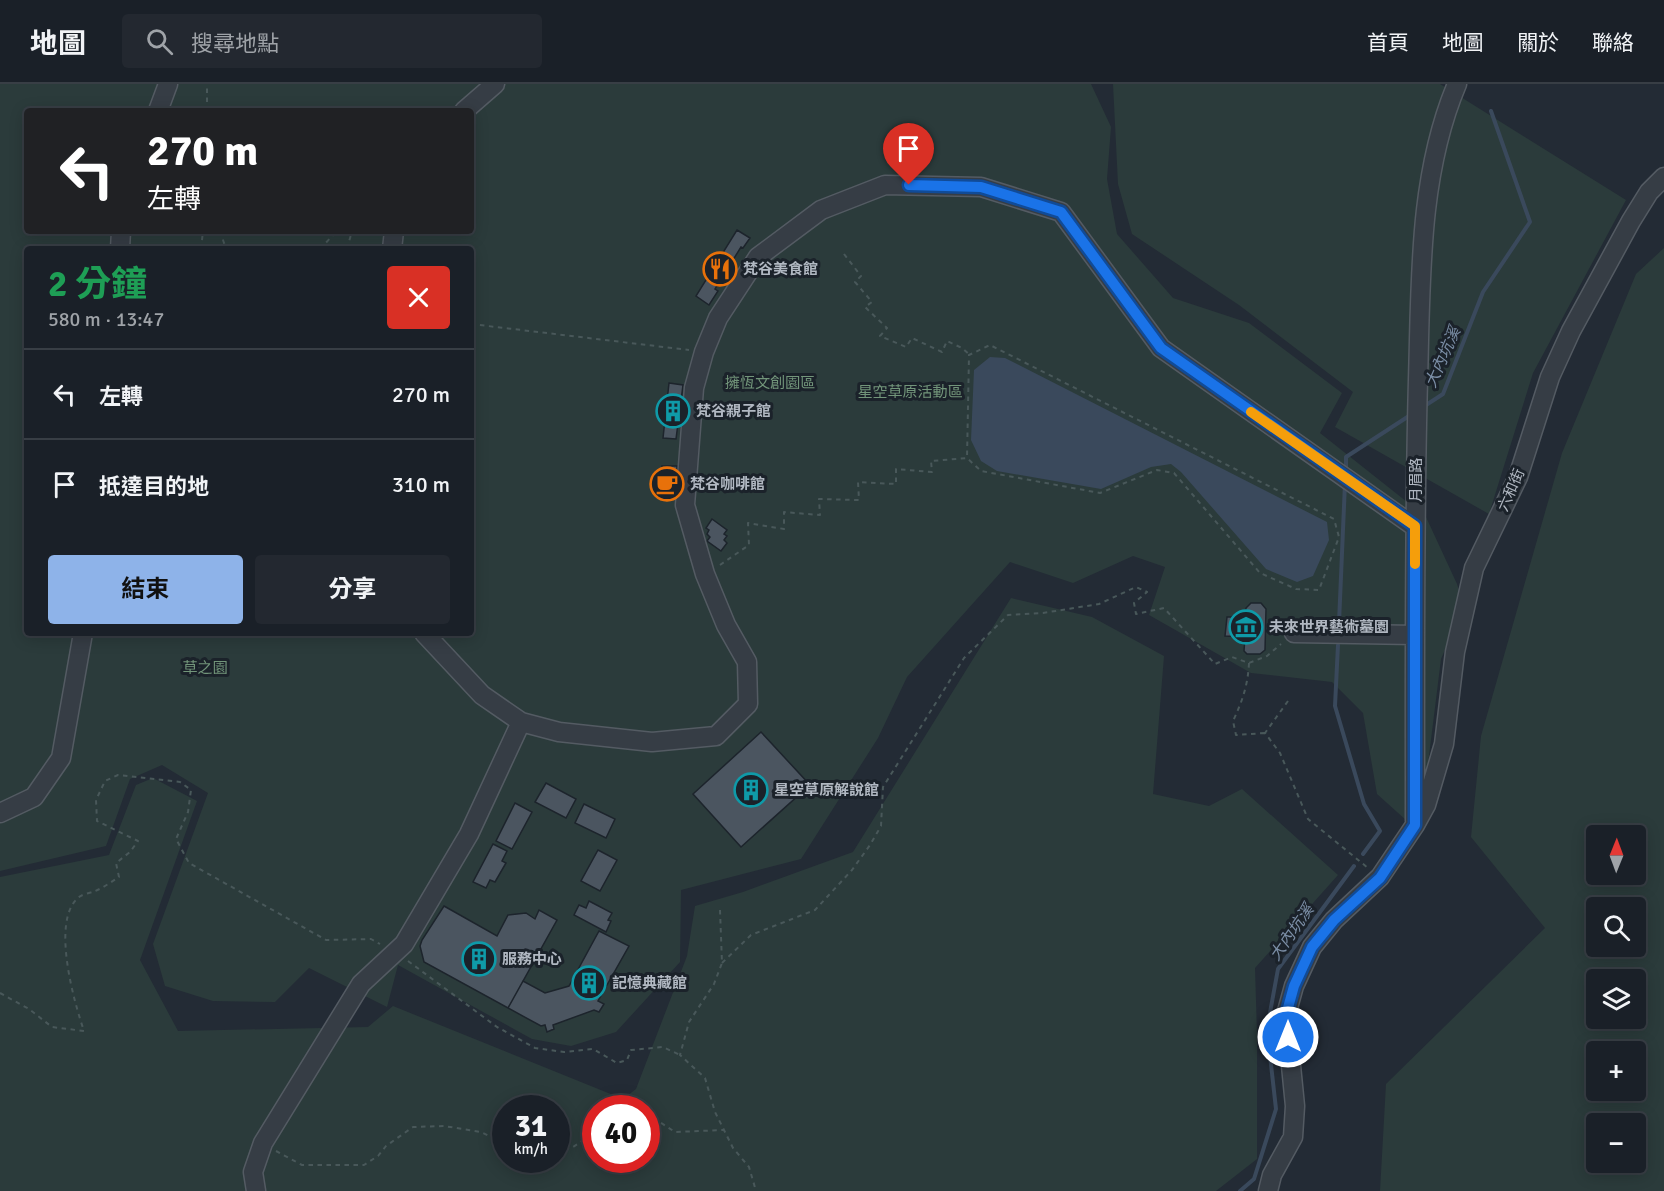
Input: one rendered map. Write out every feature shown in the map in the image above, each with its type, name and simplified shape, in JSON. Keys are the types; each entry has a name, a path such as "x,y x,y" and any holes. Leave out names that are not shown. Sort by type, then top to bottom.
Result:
{"street":[{"path":"159,108 168,84"},
{"path":"467,108 495,84"},
{"name":"月眉路","path":"1415,825 1415,467 1420,315 1426,214 1444,115 1457,84"},
{"name":"六和街","path":"1415,825 1426,805 1444,744 1455,652 1474,568 1518,477 1550,377 1571,331 1630,221 1649,192 1664,177"},
{"path":"427,636 482,695 521,722 560,732 652,742 716,736 748,704 747,662 726,625 705,574 685,505 694,388 704,352 718,318 758,257 821,210 885,185 981,187 1061,212 1161,348 1415,526"},
{"path":"1294,633 1415,634"},
{"path":"0,813 34,797 61,758 82,636"},
{"path":"256,1191 253,1172 263,1143 361,984 404,944 469,834 521,722"},
{"path":"1268,1191 1272,1174 1293,1137 1295,1106 1286,1015 1294,986 1312,947 1334,920 1380,878 1415,825"}],"path":[{"path":"207,84 207,108"},
{"path":"323,246 334,234"},
{"path":"844,254 861,276 855,282 872,302 865,307 887,328 880,336 906,347 912,338 942,352 947,341 969,354"},
{"path":"474,324 704,352"},
{"path":"705,574 749,545 748,523 784,529 784,512 820,515 819,499 859,500 858,482 896,484 896,469 932,472 931,461 967,458 981,471 1100,494 1157,470 1174,473 1260,573 1296,589 1319,590 1339,537 1334,519 990,345 969,354"},
{"path":"967,458 969,354"},
{"path":"722,963 751,935 815,910 852,870 881,826 883,787 964,658 1008,615 1043,613 1100,604 1136,587 1147,592 1134,603 1136,614 1164,608 1215,664 1232,657 1249,663 1268,656 1294,633"},
{"path":"1249,663 1248,681 1243,701 1233,721 1236,735 1265,733"},
{"path":"1265,733 1288,701"},
{"path":"1265,733 1280,753 1308,819 1380,878"},
{"path":"0,993 29,1009 52,1027 84,1031 76,1010 64,943 67,916 78,898 96,891 119,877 116,863 130,852 138,841 97,820 96,800 105,781 118,775 180,782 191,790 188,812 176,839 189,863 326,940 371,939 419,967 496,1028 535,1048 564,1052 593,1049 617,1064 627,1060 632,1050 663,1047 680,1055 705,1078 715,1112 733,1148 749,1167 756,1191"},
{"path":"680,1055 689,1022 714,984 722,963 720,910"},
{"path":"660,1122 675,1132 724,1130"},
{"path":"263,1143 302,1165 364,1165 413,1127 444,1126 481,1132 492,1137"}],"green space":[{"name":"擁恆文創園區","path":"0,84 1091,84 1111,127 1107,179 1117,234 1173,298 1249,323 1342,393 1320,433 1426,517 1457,584 1464,605 1441,659 1427,772 1407,821 1377,794 1363,713 1332,682 1251,673 1149,615 1165,567 1133,556 1073,583 1010,562 907,677 878,738 801,859 681,890 680,962 616,1032 571,1046 532,1039 398,965 387,1007 309,968 275,1002 213,1001 165,986 153,944 208,793 162,765 130,779 106,846 0,871"},
{"path":"1113,84 1440,84 1626,200 1533,373 1489,514 1335,427 1353,392 1239,305 1132,234 1118,184"},
{"path":"1664,248 1664,1191 1380,1191 1386,1084 1545,928 1471,837 1481,736 1562,453 1636,274"},
{"path":"1011,598 1092,617 1164,656 1153,794 1209,806 1242,789 1338,875 1255,968 1257,1159 1216,1191 0,1191 0,877 109,855 136,785 153,778 197,801 140,960 178,1031 368,1027 393,1006 613,1095 582,1095 582,1173 660,1173 660,1095 628,1095 636,1089 687,956 695,906 743,892 853,852"}],"water":[{"path":"990,357 1005,358 1327,522 1329,540 1313,576 1297,582 1266,569 1181,472 1171,464 1151,467 1101,489 997,471 981,461 971,440 974,370"}],"building":[{"name":"梵谷美食館","path":"737,230 750,238 743,248 741,247 715,289 718,291 709,305 696,296"},
{"name":"梵谷親子館","path":"669,383 683,385 676,439 663,438"},
{"name":"梵谷咖啡館","path":"662,466 677,466 677,472 673,472 673,497 661,497"},
{"path":"712,519 727,530 724,540 727,543 721,551 707,541 710,537 707,534 709,530 706,528"},
{"name":"未來世界藝術墓園","path":"1251,603 1261,603 1266,609 1265,650 1260,654 1247,654 1244,651 1245,637 1225,636 1227,617 1245,617 1246,608"},
{"name":"星空草原解說館","path":"761,732 810,785 741,847 693,794"},
{"path":"546,783 576,799 566,818 535,802"},
{"path":"515,803 532,812 512,849 496,841"},
{"path":"584,804 615,819 606,838 575,823"},
{"path":"493,844 507,851 502,861 506,863 495,882 490,880 486,888 473,882"},
{"path":"598,850 617,860 600,891 581,881"},
{"path":"589,901 612,913 606,932 574,915 579,905 586,908"},
{"name":"服務中心","path":"444,906 497,936 508,915 526,913 535,919 539,910 557,920 508,1008 424,962 420,946 422,940"},
{"name":"記憶典藏館","path":"599,931 629,946 598,1001 604,1004 599,1012 594,1010 553,1025 554,1029 547,1032 545,1025 541,1026 508,1008 523,981 545,993 569,986"}],"waterway":[{"name":"大內坑溪","path":"1423,407 1443,394 1483,292 1530,222 1491,111"},
{"name":"大內坑溪","path":"1346,470 1346,457 1412,414"},
{"name":"大內坑溪","path":"1339,623 1345,483"},
{"name":"大內坑溪","path":"1338,645 1335,706 1364,804 1380,831 1363,854"},
{"name":"大內坑溪","path":"1240,1191 1254,1179 1276,1109 1267,1029 1278,969 1354,866"}],"slow traffic":[{"path":"1251,412 1415,526 1415,564"}],"place":[{"name":"梵谷美食館","path":"720,269"},
{"name":"梵谷親子館","path":"673,411"},
{"name":"梵谷咖啡館","path":"667,484"},
{"name":"未來世界藝術墓園","path":"1246,627"},
{"name":"星空草原解說館","path":"751,790"},
{"name":"服務中心","path":"479,959"},
{"name":"記憶典藏館","path":"589,983"}],"route":[{"path":"909,185 981,187 1061,212 1161,348 1415,526 1415,825 1380,878 1334,920 1312,947 1294,986 1286,1015 1288,1037"}],"park label":[{"name":"星空草原活動區","path":"910,392"},
{"name":"草之園","path":"205,668"}]}
